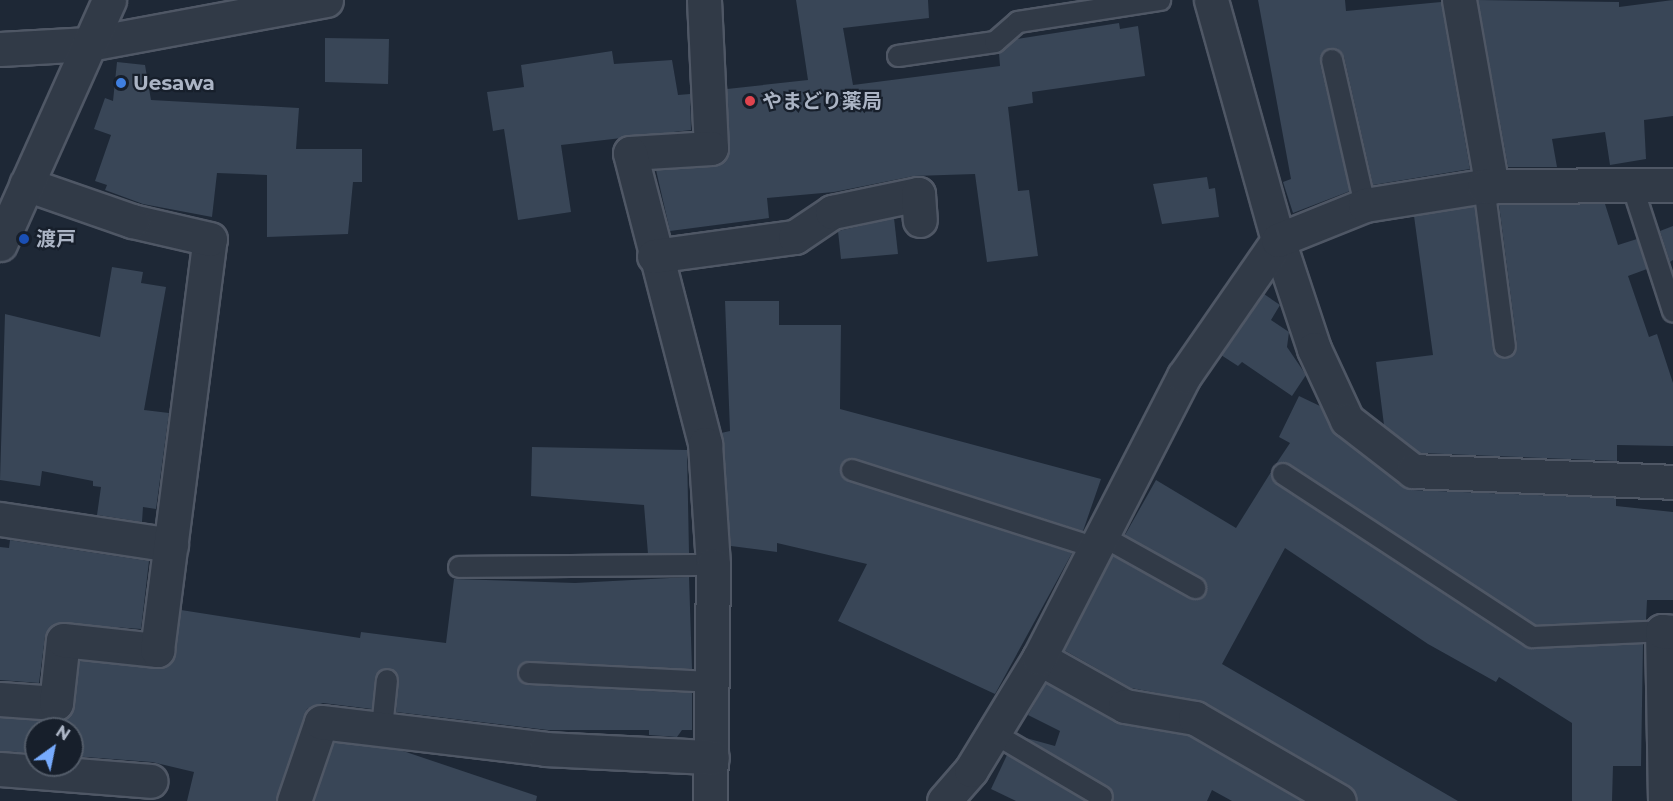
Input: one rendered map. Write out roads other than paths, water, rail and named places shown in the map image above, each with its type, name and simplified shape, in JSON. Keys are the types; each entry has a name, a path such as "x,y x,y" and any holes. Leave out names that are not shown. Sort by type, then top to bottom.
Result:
{"street":[{"path":"0,244 109,0"},
{"path":"0,49 89,44 326,0"},
{"path":"704,0 711,148 630,153 654,256 705,444 713,565 710,801"},
{"path":"1211,0 1278,240 1314,349 1347,420 1413,471 1673,482"},
{"path":"1459,0 1488,187"},
{"path":"0,699 56,703 63,640 157,650 210,239 132,221 26,184"},
{"path":"944,801 995,734 1039,658 1184,376 1278,240 1365,205 1488,187 1673,185"},
{"path":"654,256 795,237 832,212 918,194 920,220"},
{"path":"0,519 171,544"},
{"path":"1665,801 1668,632"},
{"path":"1039,658 1125,706 1195,718 1339,801"},
{"path":"294,801 321,722 546,749 712,757"},
{"path":"0,769 151,781"}],"lane":[{"path":"898,56 995,42 1018,22 1160,0"},
{"path":"1332,60 1365,205"},
{"path":"1632,184 1673,311"},
{"path":"1488,187 1505,347"},
{"path":"852,470 1099,542 1196,588"},
{"path":"1283,474 1532,636 1668,632"},
{"path":"459,567 713,565"},
{"path":"529,673 711,682"},
{"path":"382,728 387,680"},
{"path":"995,734 1102,797"}],"place":[{"name":"Uesawa","path":"121,83"},
{"name":"やまどり薬局","path":"750,101"},
{"name":"渡戸","path":"24,239"}]}
